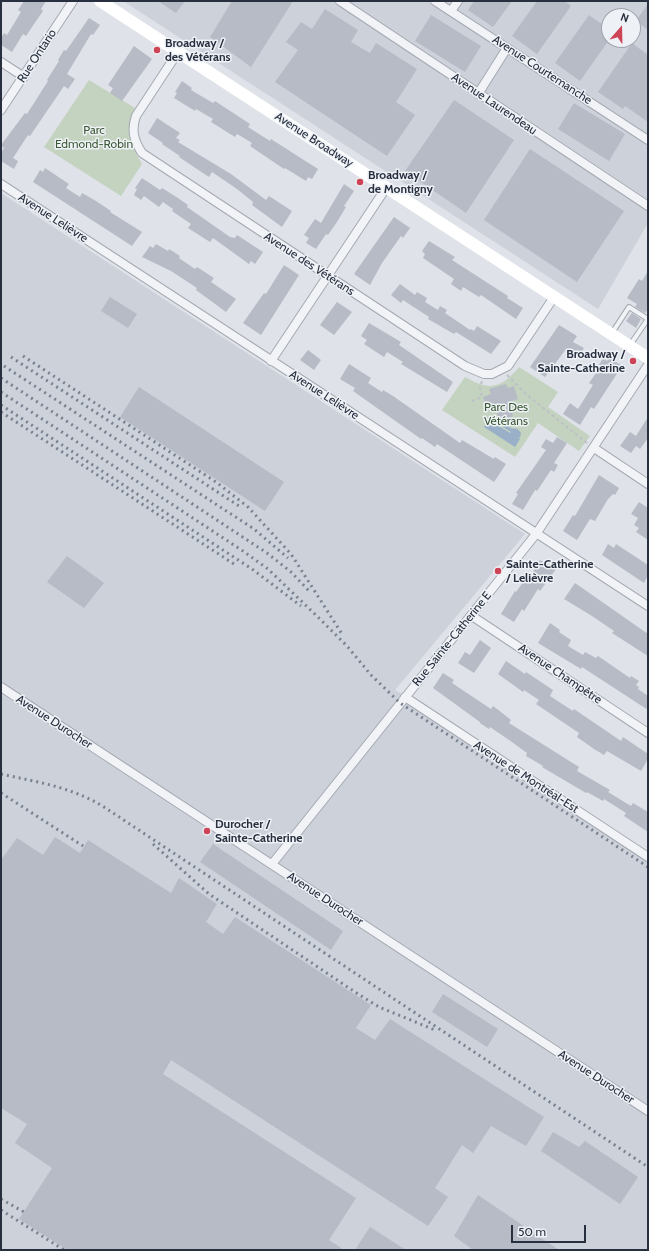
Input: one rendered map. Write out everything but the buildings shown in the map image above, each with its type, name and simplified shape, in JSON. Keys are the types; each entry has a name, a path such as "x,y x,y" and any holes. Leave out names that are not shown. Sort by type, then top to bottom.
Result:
{"street":[{"name":"Rue Ontario","path":"1,110 73,1"},
{"name":"Avenue Broadway","path":"100,1 648,358"},
{"name":"Avenue Laurendeau","path":"340,1 648,206"},
{"name":"Avenue Courtemanche","path":"435,1 648,140"},
{"path":"451,11 458,1"},
{"path":"478,94 507,48"},
{"name":"Avenue des Vétérans","path":"178,52 136,116 133,125 136,144 142,153 465,366 484,374"},
{"path":"1,62 24,77"},
{"name":"Avenue Lelièvre","path":"1,184 648,606"},
{"path":"272,361 386,188"},
{"path":"484,374 492,374 508,366 554,297"},
{"name":"Rue Sainte-Catherine E","path":"272,864 405,697 472,616 536,534 648,365"},
{"path":"594,448 648,484"},
{"name":"Avenue Champêtre","path":"472,616 648,733"},
{"name":"Avenue Durocher","path":"1,687 648,1111"},
{"name":"Avenue de Montréal-Est","path":"405,697 648,857"}],"lane":[{"path":"611,334 629,307 648,319 630,346"}],"path":[{"path":"503,369 512,381 527,395 594,448"},
{"path":"472,401 482,397 480,387 484,374"}],"shaded area":[{"path":"123,1 648,1 648,223 598,309"},
{"path":"1,193 525,534 395,690 648,853 648,1250 1,1250"}],"green space":[{"name":"Parc Edmond-Robin","path":"89,80 135,108 129,131 131,143 142,164 121,196 44,147"},
{"name":"Parc Des Vétérans","path":"519,367 558,392 548,407 590,436 579,451 538,423 515,457 442,410 465,377 481,384 494,386 506,380"}],"water":[{"path":"489,420 510,433 511,432 503,427 508,423 510,428 518,429 521,433 520,438 517,437 520,439 515,447 484,427"}],"railway":[{"path":"23,356 216,482 248,507 291,554 342,634"},
{"path":"11,357 242,508"},
{"path":"4,366 254,529 288,558"},
{"path":"1,378 267,553 291,572 311,593"},
{"path":"1,392 268,569 347,646 371,675 400,703 648,867"},
{"path":"1,405 252,569 301,606"},
{"path":"1,412 237,566"},
{"path":"1,774 67,790 92,800 104,807 648,1167"},
{"path":"1,793 83,846"},
{"path":"153,844 209,894 358,994 379,1007 435,1030"},
{"path":"1,1199 24,1212"},
{"path":"1,1210 64,1250"}],"place":[{"name":"Broadway / des Vétérans","path":"157,50"},
{"name":"Broadway / de Montigny","path":"360,182"},
{"name":"Broadway / Sainte-Catherine","path":"633,361"},
{"name":"Sainte-Catherine / Lelièvre","path":"498,571"},
{"name":"Durocher / Sainte-Catherine","path":"207,831"}]}
